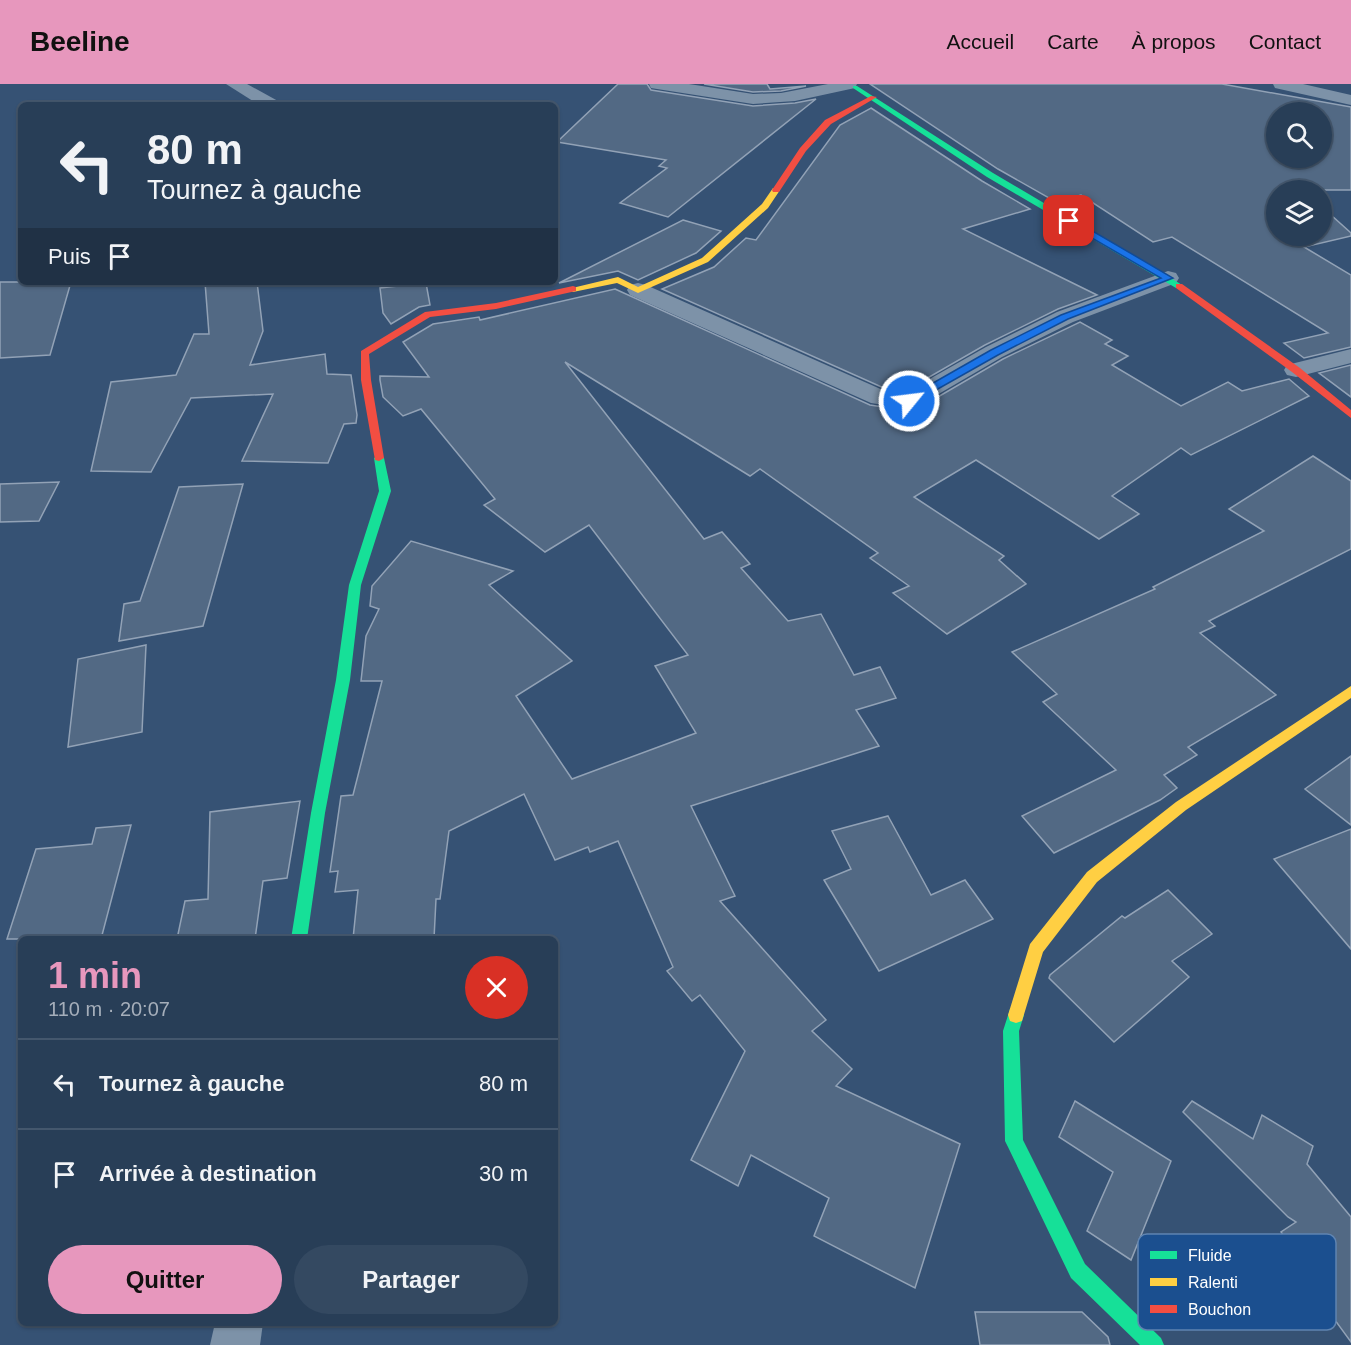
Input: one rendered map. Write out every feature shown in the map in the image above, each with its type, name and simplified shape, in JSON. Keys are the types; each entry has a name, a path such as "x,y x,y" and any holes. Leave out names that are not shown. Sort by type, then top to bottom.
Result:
{"street":[{"path":"234,84 267,102"},
{"path":"657,84 739,98 771,99 799,96 850,84 990,175 1168,278 1296,370 1351,416"},
{"path":"1281,84 1351,100"},
{"path":"638,290 705,260 765,206 802,150 828,122 873,97"},
{"path":"299,936 318,813 343,680 355,585 385,491 366,380 364,353 428,314 496,306 618,280 880,398 909,401 994,352 1065,317 1168,278"},
{"path":"1296,370 1351,356"},
{"path":"1138,1329 1078,1271 1014,1141 1011,1031 1036,949 1092,877 1181,806 1351,691"},
{"path":"235,1345 239,1326"},
{"path":"1139,1330 1154,1345"}],"building":[{"path":"618,84 647,84 651,90 753,106 816,99 668,217 620,203 667,168 659,166 666,160 558,141"},
{"path":"704,84 767,84 770,89 806,86 781,91 753,92"},
{"path":"870,84 1222,84 1323,102 1266,102 1266,168 1332,168 1332,104 1351,107 1351,190 1332,190 1332,180 1266,180 1266,246 1308,246 1304,247 1351,275 1351,347 1304,358 1284,343 1328,333 1172,237 1153,242 1081,195 1056,202 998,169"},
{"path":"871,108 982,181 1030,209 963,229 1097,295 1058,309 985,345 905,391 886,389 662,289 714,267 746,238 756,240 840,125"},
{"path":"1332,216 1351,233 1351,236 1332,240"},
{"path":"683,220 721,231 696,253 638,280 618,271 559,283"},
{"path":"0,282 18,282 18,285 70,285 50,355 0,358"},
{"path":"205,285 257,285 263,331 250,365 325,354 327,374 351,375 357,415 356,423 344,424 328,463 242,461 273,394 191,398 151,472 91,471 111,382 176,375 194,334 209,334"},
{"path":"426,285 430,305 419,307 391,324 383,313 380,288"},
{"path":"615,289 870,405 909,411 919,408 1003,359 1080,322 1112,340 1105,344 1128,356 1112,365 1181,406 1228,382 1242,391 1289,379 1309,396 1191,455 1181,448 1112,496 1139,514 1099,539 976,460 914,497 1004,556 999,560 1026,584 947,634 893,593 909,586 870,558 878,553 760,469 750,476 565,362 704,539 722,532 750,564 741,568 788,621 821,614 854,675 880,667 896,698 856,710 879,746 691,806 735,896 720,901 826,1020 812,1031 852,1069 836,1086 960,1144 915,1288 814,1236 829,1198 751,1155 738,1186 691,1160 745,1051 700,995 692,1001 667,971 673,967 618,841 590,852 588,847 555,860 524,794 449,831 440,899 436,899 434,936 353,936 358,890 335,892 338,871 330,872 341,796 353,795 382,681 361,681 366,636 379,609 370,606 372,586 411,541 513,571 489,585 572,661 516,696 572,779 696,733 655,666 688,655 589,525 545,552 484,505 495,499 421,409 403,416 383,397 380,376 429,377 403,342 433,324 479,317 480,320"},
{"path":"1351,365 1351,397 1319,373"},
{"path":"1313,456 1351,481 1351,549 1209,621 1215,626 1200,633 1276,695 1188,747 1197,755 1164,775 1177,788 1160,800 1054,853 1022,816 1116,770 1043,702 1057,694 1012,652 1155,589 1153,587 1264,531 1229,509"},
{"path":"59,482 39,521 0,522 0,484"},
{"path":"243,484 203,626 119,641 124,604 140,601 179,487"},
{"path":"146,645 142,732 68,747 78,659"},
{"path":"1351,756 1351,825 1305,789"},
{"path":"300,801 287,878 263,881 255,936 178,936 185,901 208,899 210,812"},
{"path":"888,816 931,895 965,880 993,919 879,971 824,880 851,869 832,831"},
{"path":"131,825 102,936 18,936 18,939 7,939 36,849 92,844 96,828"},
{"path":"1351,829 1351,949 1274,859"},
{"path":"1168,890 1212,934 1172,961 1189,977 1114,1042 1049,978 1050,975 1122,916 1125,918"},
{"path":"1075,1101 1171,1161 1142,1234 1138,1234 1138,1243 1131,1260 1087,1231 1113,1172 1059,1137"},
{"path":"1192,1101 1253,1139 1262,1115 1313,1146 1307,1164 1351,1217 1351,1342 1336,1321 1336,1234 1283,1234 1281,1232 1296,1222 1288,1217 1183,1112"},
{"path":"975,1312 1082,1312 1108,1337 1110,1345 980,1345"}],"traffic: fast":[{"path":"855,87 990,175 1179,286"},
{"path":"299,936 318,813 343,680 355,585 385,491 379,458"},
{"path":"1016,1015 1011,1031 1014,1141 1078,1271 1138,1329"},
{"path":"1139,1330 1154,1345"}],"traffic: slow":[{"path":"573,289 618,280 638,290 705,260 765,206 776,190"},
{"path":"1016,1015 1036,949 1092,877 1181,806 1351,691"}],"traffic: jam":[{"path":"776,190 803,150 828,122 873,97"},
{"path":"1179,286 1296,370 1351,415"},
{"path":"379,458 366,380 364,353 428,314 496,306 573,289"}],"route":[{"path":"909,401 994,352 1065,317 1168,278 1069,221"}]}
